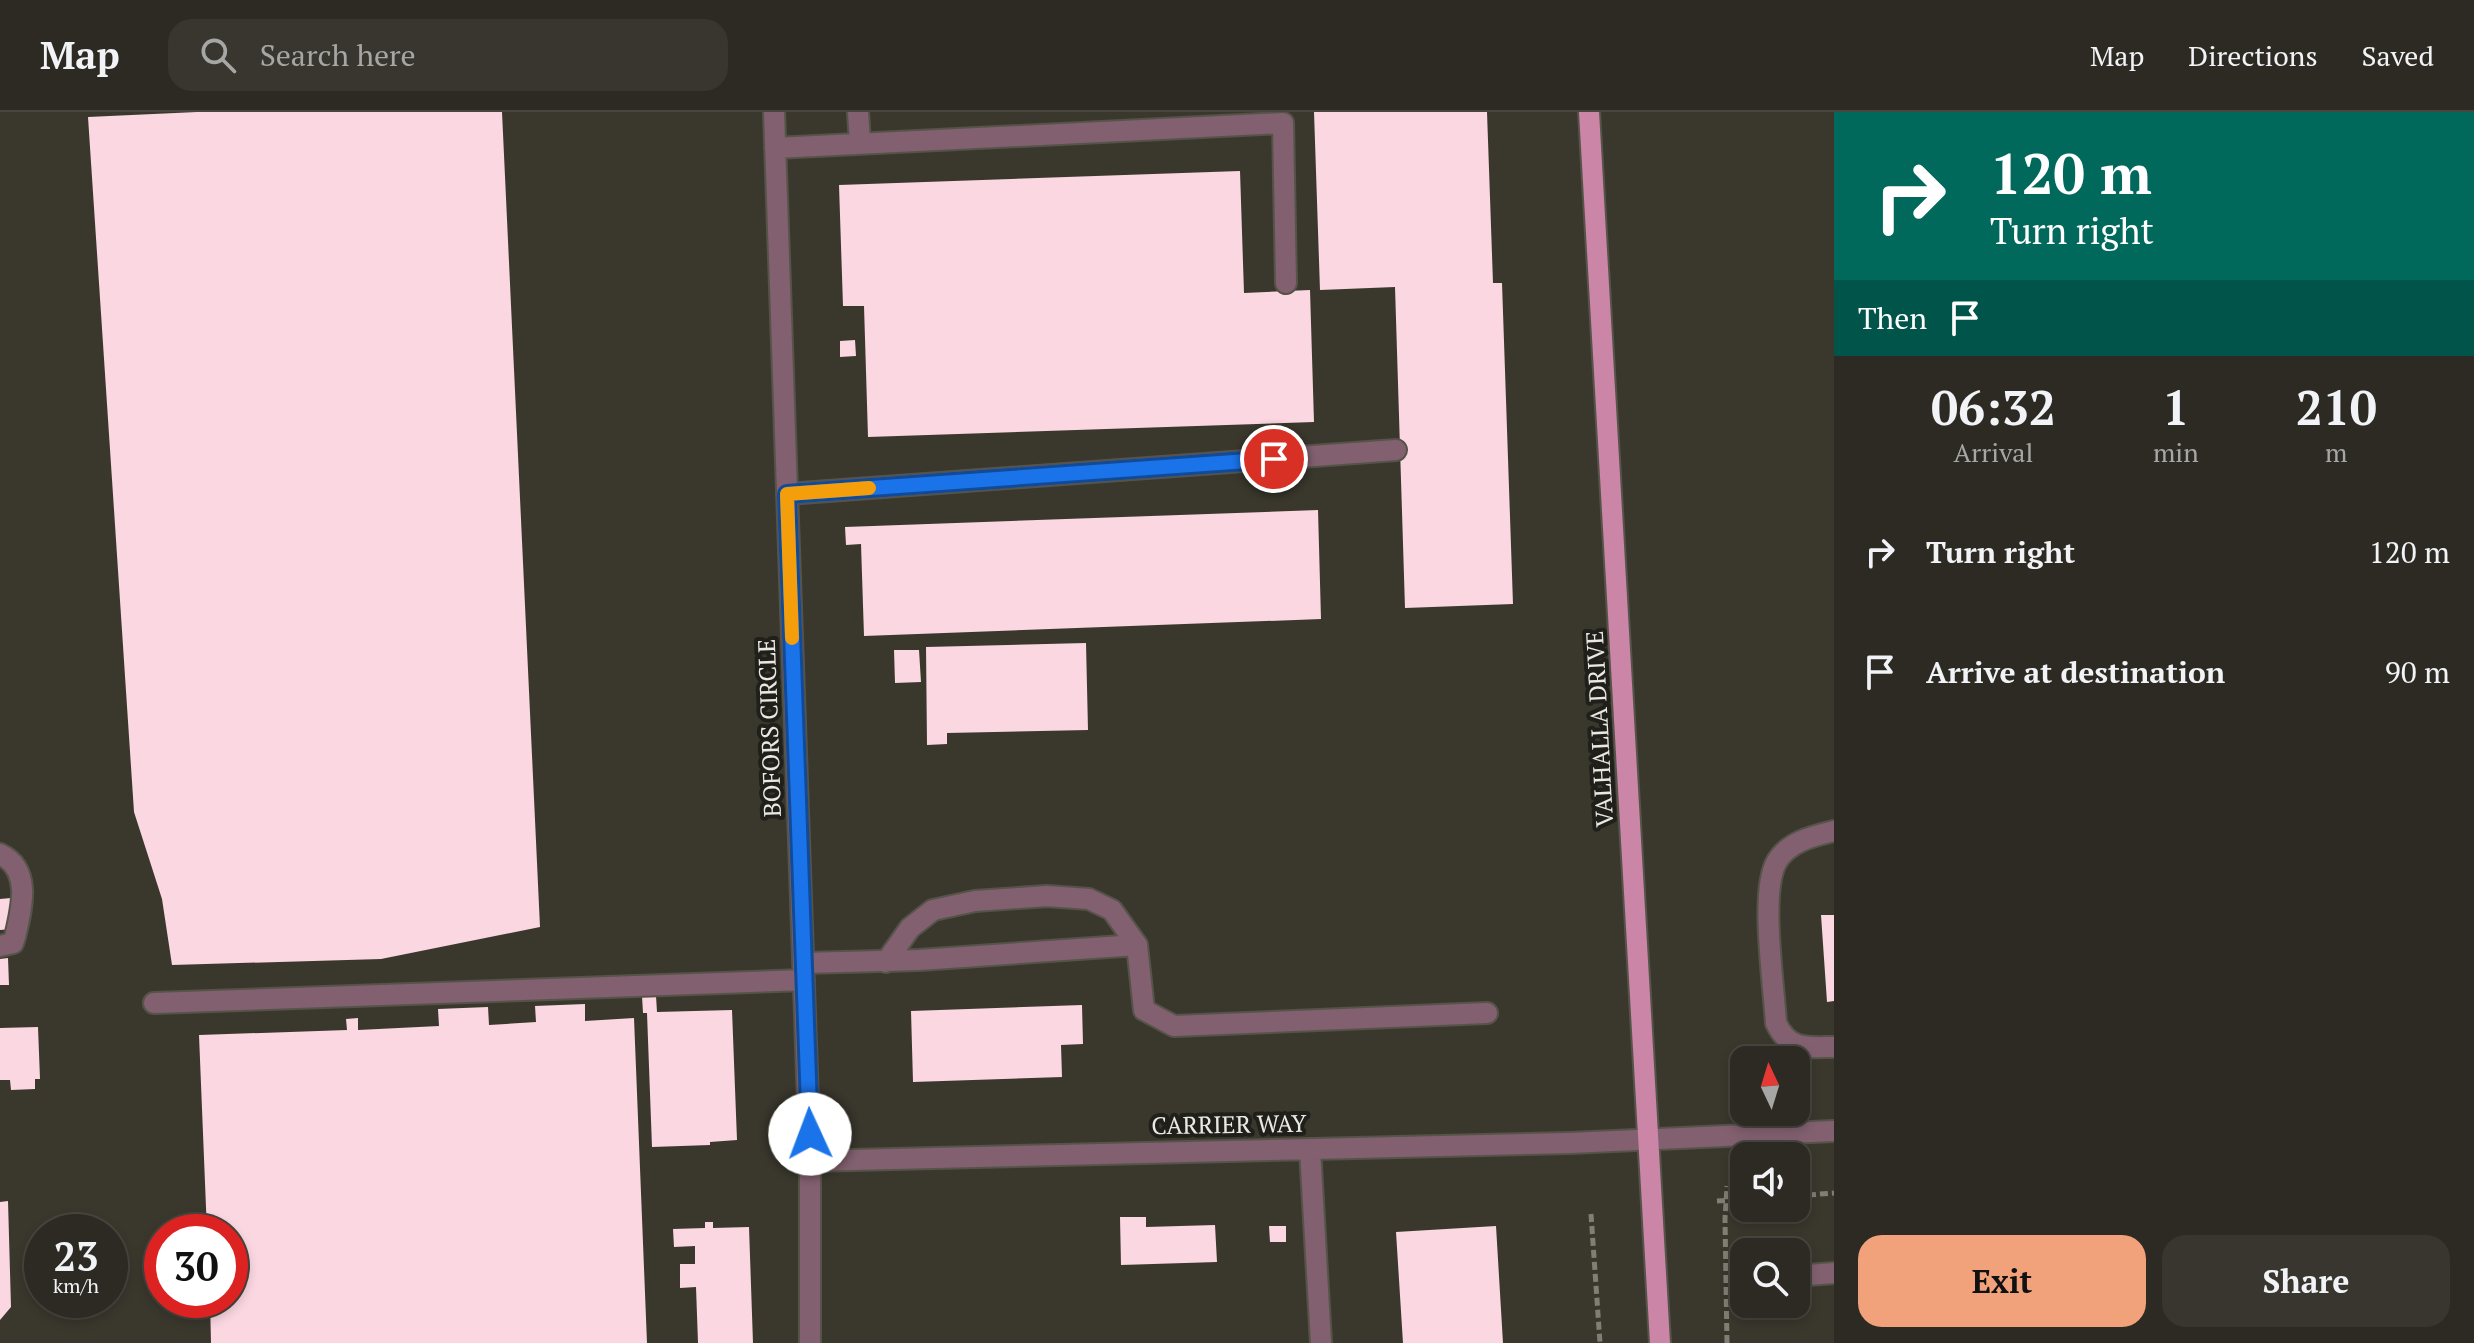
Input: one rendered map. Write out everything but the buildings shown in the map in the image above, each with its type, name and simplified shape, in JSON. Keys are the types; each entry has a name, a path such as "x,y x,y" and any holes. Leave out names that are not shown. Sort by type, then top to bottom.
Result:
{"main road":[{"name":"VALHALLA DRIVE","path":"1589,112 1660,1343"}],"street":[{"name":"BOFORS CIRCLE","path":"774,112 810,1161 810,1343"},
{"path":"858,112 860,143"},
{"path":"775,148 1283,118 1286,283"},
{"path":"787,494 1396,450"},
{"path":"1834,831 1794,845 1776,863 1768,897 1776,1023 1781,1036 1793,1044 1834,1047"},
{"path":"0,854 13,861 22,883 13,943 0,946"},
{"path":"886,962 910,928 933,910 975,901 1047,896 1089,899 1112,910 1137,945 1144,1010 1174,1026 1487,1013"},
{"path":"154,1003 804,971 886,962 1137,945"},
{"name":"CARRIER WAY","path":"810,1161 1649,1140 1834,1131"},
{"path":"1310,1149 1321,1343"},
{"path":"1810,1275 1834,1273"}],"path":[{"path":"1727,1186 1727,1343"},
{"path":"1810,1195 1834,1193"},
{"path":"1717,1201 1730,1200"},
{"path":"1591,1214 1600,1343"}],"slow traffic":[{"path":"792,638 787,494 869,488"}],"route":[{"path":"810,1134 787,494 1274,459"}]}
